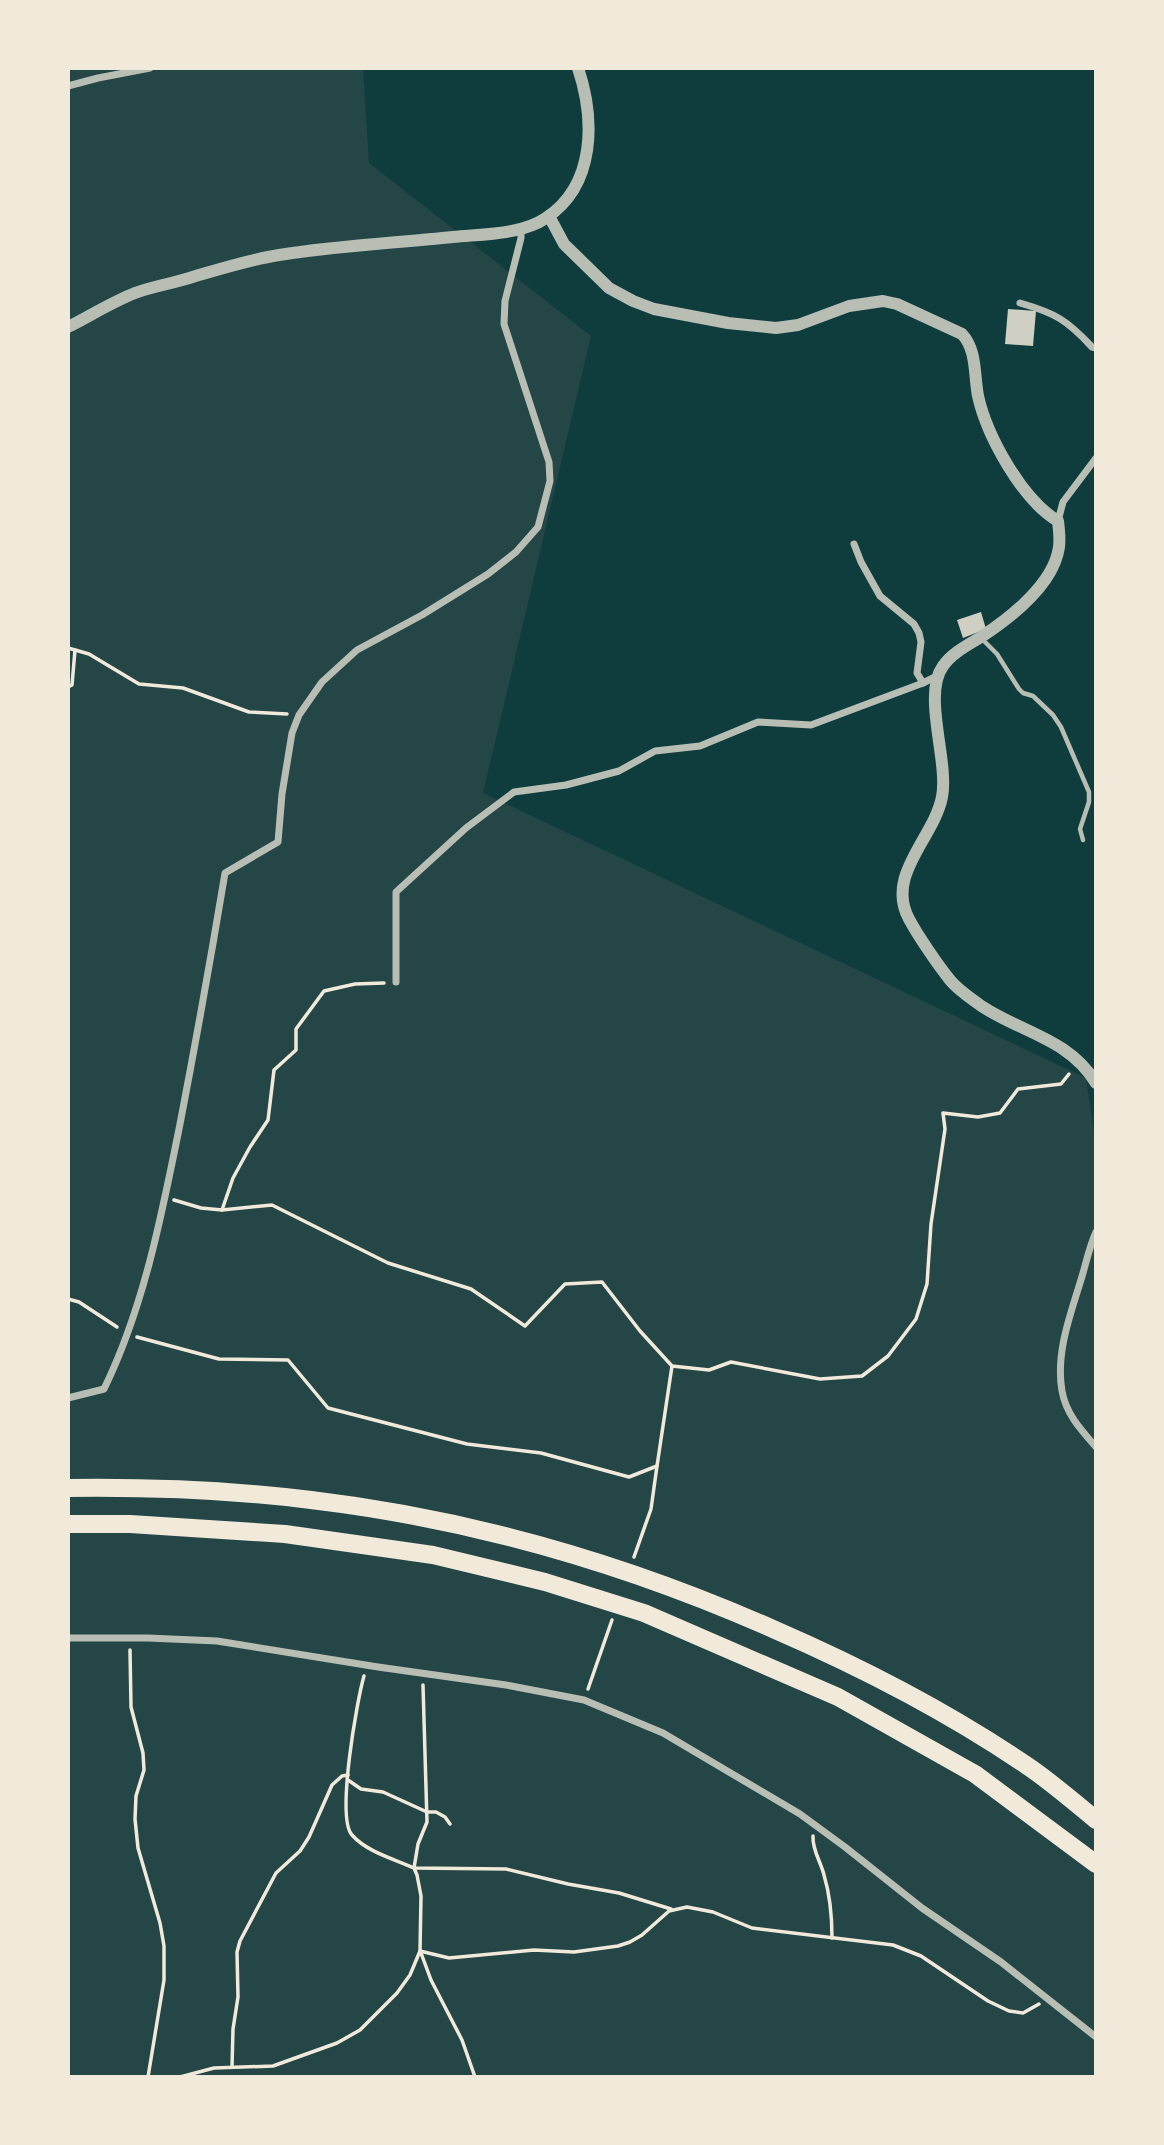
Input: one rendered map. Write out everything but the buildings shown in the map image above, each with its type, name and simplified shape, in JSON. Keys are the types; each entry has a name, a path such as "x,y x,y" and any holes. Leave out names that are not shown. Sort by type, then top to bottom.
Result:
{"highway":[{"path":"68,1488 188,1489 312,1500 472,1528 589,1559 718,1605 873,1674 941,1711 1029,1767 1096,1820"},
{"path":"68,1524 130,1524 285,1534 421,1553 545,1582 644,1613 838,1697 975,1774 1096,1864"}],"street":[{"path":"68,86 150,68"},
{"path":"68,327 135,293 237,264 278,255 489,233 537,224 564,203 584,166 589,117 585,89 578,68"},
{"path":"549,216 564,244 609,288 654,309 728,323 776,328 798,325 849,306 883,302 897,304 962,334 969,341 978,397 1007,464 1032,500 1058,520"},
{"path":"68,1398 104,1389 121,1354 165,1198 226,873 278,842 282,794 292,733 299,715 322,682 357,650 422,615 488,573 516,552 538,527 550,481 549,462 503,324 505,301 522,228"},
{"path":"1020,303 1058,316 1096,348"},
{"path":"1096,458 1063,502 1058,520 1059,548 1049,573 1027,601 1003,623 957,652 943,666 936,696 944,782 942,800 902,885 902,902 909,919 952,982 984,1008 1070,1052 1096,1083"},
{"path":"854,544 860,562 880,596 914,624 919,633 921,642 917,673 923,683"},
{"path":"396,982 396,892 466,828 514,792 566,786 619,771 655,751 700,746 758,722 811,725 939,675"},
{"path":"1096,1232 1067,1321 1062,1367 1062,1391 1069,1413 1096,1447"},
{"path":"68,1638 217,1641 506,1685 584,1700 663,1733 814,1824 922,1908 1001,1962 1096,2037"}],"lane":[{"path":"980,638 997,654 1018,689 1032,696 1053,715 1061,727 1089,792 1089,802 1080,829 1083,840"}],"path":[{"path":"68,648 89,654 139,684 183,688 249,712 299,715"},
{"path":"68,687 72,685 75,650"},
{"path":"222,1210 233,1178 268,1120 274,1070 296,1050 296,1029 324,991 355,984 396,982"},
{"path":"165,1198 201,1208 222,1210 272,1205 388,1263 471,1289 525,1326 565,1284 602,1282 640,1331 672,1366 709,1370 730,1362 820,1379 862,1376 888,1356 916,1319 927,1284 931,1224 945,1129 943,1112 978,1117 1000,1113 1018,1089 1061,1084 1079,1063"},
{"path":"68,1299 79,1302 127,1334 219,1359 288,1360 328,1408 467,1444 541,1453 629,1477 657,1466"},
{"path":"651,1509 672,1366"},
{"path":"130,1638 131,1707 143,1753 144,1770 136,1796 138,1848 164,1945 164,1980 148,2077"},
{"path":"367,1665 359,1694 348,1778 346,1825 349,1832 368,1848 414,1868 506,1869 619,1893 673,1910"},
{"path":"180,2077 214,2068 273,2066 337,2043 360,2030 397,1993 410,1975 420,1951 421,1896 414,1868 418,1844 427,1822 422,1673"},
{"path":"232,2068 233,2029 238,1997 237,1952 240,1941 276,1873 300,1851 309,1837 332,1785 342,1776 361,1788 383,1792 427,1812 436,1812 450,1824"},
{"path":"814,1824 813,1843 825,1875 832,1913 832,1938"},
{"path":"420,1951 449,1958 534,1950 574,1952 618,1946 642,1935 673,1910 687,1908 700,1909 752,1928 877,1942 906,1949 921,1956 988,2001 1009,2011 1023,2013 1036,2007 1045,1997"},
{"path":"420,1951 431,1980 462,2040 475,2077"}],"shaded area":[{"path":"68,68 363,68 369,163 591,336 483,793 1086,1078 1096,1145 1096,2077 68,2077"}]}
